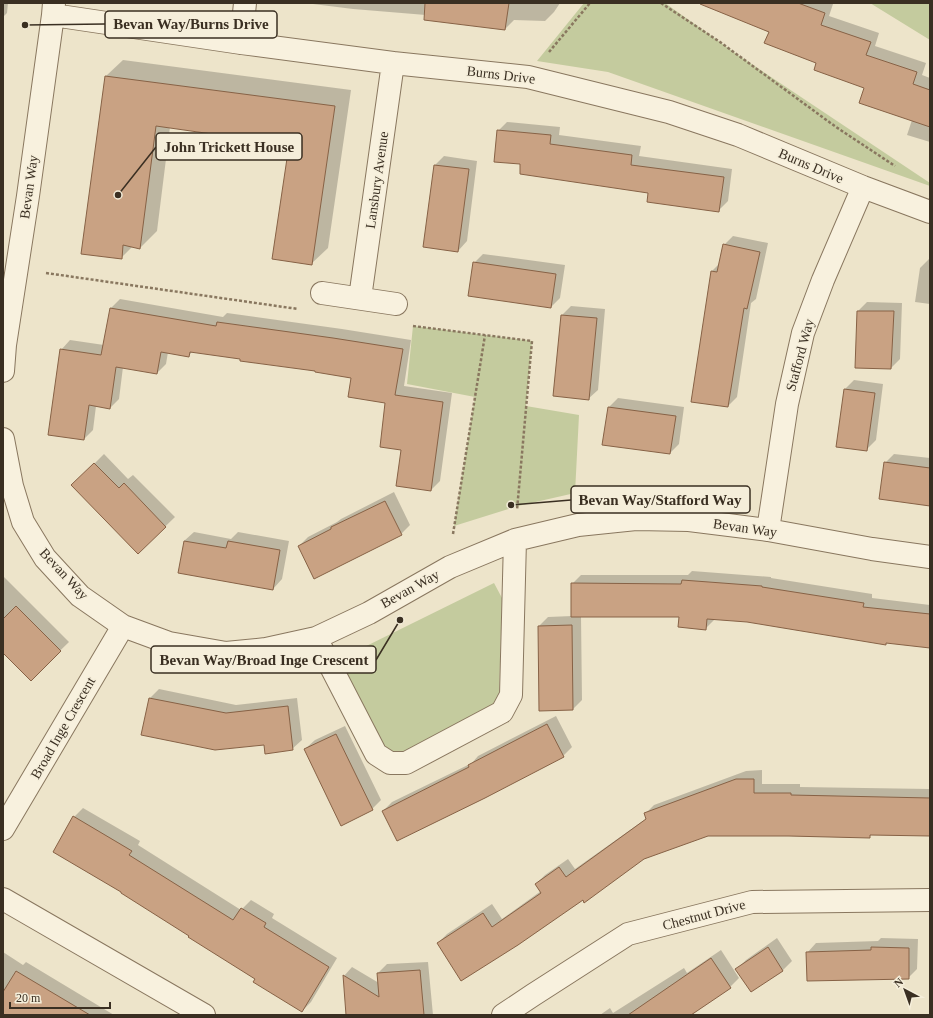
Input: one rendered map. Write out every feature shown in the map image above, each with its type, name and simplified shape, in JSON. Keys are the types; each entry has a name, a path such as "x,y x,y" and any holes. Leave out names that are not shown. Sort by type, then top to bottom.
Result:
{"street":[{"path":"241,43 245,3"},
{"name":"Burns Drive","path":"54,9 241,43 393,63 528,77 669,112 738,135 863,188 930,212"},
{"name":"Bevan Way","path":"3,371 5,345 28,196 54,9"},
{"name":"Lansbury Avenue","path":"360,298 393,63"},
{"name":"Stafford Way","path":"768,530 787,404 803,333 823,280 863,188"},
{"path":"322,293 396,304"},
{"name":"Bevan Way","path":"3,439 12,486 23,522 45,558 80,596 123,626 169,643 226,653 266,649 316,638 369,612 450,567 515,540 578,525 636,519 689,520 768,530 872,549 930,557"},
{"path":"316,638 376,754 390,763 406,763 502,712 511,695 515,540"},
{"name":"Broad Inge Crescent","path":"3,830 123,626"},
{"path":"3,899 204,1015"},
{"name":"Chestnut Drive","path":"503,1015 533,994 628,934 752,902 930,900"}],"path":[{"path":"528,77 590,3"},
{"path":"661,3 720,42 836,127 896,167"},
{"path":"16,269 304,310 322,293"},
{"path":"396,304 413,326 532,341 515,540"},
{"path":"450,567 454,526 485,335"}],"green space":[{"path":"584,3 665,3 738,55 930,183 930,186 608,72 537,61"},
{"path":"870,3 930,3 930,40"},
{"path":"413,326 532,341 526,406 579,415 575,493 518,506 454,526 475,397 407,384"},
{"path":"494,583 502,598 499,695 495,708 405,756 383,748 340,659"}],"building":[{"path":"425,3 509,3 505,30 424,20"},
{"path":"700,3 798,3 825,13 821,25 871,42 866,55 917,72 913,84 930,90 930,127 859,103 864,88 814,70 816,63 764,43 769,32"},
{"path":"105,76 335,106 312,265 272,259 289,145 156,126 140,249 123,245 122,259 81,254"},
{"path":"497,130 551,135 550,144 632,155 631,165 724,177 719,212 647,202 648,193 520,174 520,164 494,162"},
{"path":"434,165 469,169 458,252 423,247"},
{"path":"723,244 760,252 747,309 744,308 728,407 691,402 711,271 717,272"},
{"path":"473,262 556,274 551,308 468,296"},
{"path":"110,308 216,326 217,322 403,349 395,395 443,402 431,491 396,486 401,450 380,447 385,403 348,397 351,378 315,371 240,361 240,359 190,352 189,357 161,352 157,374 116,367 110,409 89,405 84,440 48,435 60,349 101,355"},
{"path":"857,311 894,311 891,369 855,368"},
{"path":"561,315 597,318 589,400 553,396"},
{"path":"844,389 875,393 867,451 836,447"},
{"path":"608,407 676,416 670,454 602,445"},
{"path":"884,462 930,468 930,506 879,499"},
{"path":"94,463 119,488 124,483 166,527 138,554 71,485"},
{"path":"385,501 402,535 314,579 298,546 331,529 331,527"},
{"path":"184,541 226,548 228,541 280,550 273,590 178,573"},
{"path":"682,580 762,586 864,603 863,607 930,614 930,648 886,643 886,645 747,622 707,619 706,630 678,627 679,617 571,617 571,583 681,584"},
{"path":"16,606 61,651 31,681 3,653 3,619"},
{"path":"572,625 573,710 539,711 538,626"},
{"path":"149,698 226,713 288,706 293,750 265,754 264,745 215,750 141,735"},
{"path":"547,724 564,757 397,841 382,811 469,767 468,765"},
{"path":"336,734 373,810 341,826 304,749"},
{"path":"736,779 754,779 754,793 930,798 930,836 870,835 870,838 708,836 644,859 584,903 583,900 518,945 461,981 437,943 483,913 492,927 541,893 535,884 559,867 566,877 646,819 644,813"},
{"path":"73,816 132,851 129,855 233,920 241,908 266,923 264,927 329,967 302,1012 253,982 255,979 188,937 189,936 121,892 53,852"},
{"path":"768,947 783,971 751,992 735,969"},
{"path":"871,947 909,948 909,979 807,981 806,952 871,950"},
{"path":"711,958 731,988 691,1015 628,1015"},
{"path":"420,970 424,1015 346,1015 343,975 379,997 377,973"},
{"path":"16,971 90,1015 3,1015 3,992"}],"place":[{"name":"Bevan Way/Burns Drive","path":"25,25"},
{"name":"John Trickett House","path":"118,195"},
{"name":"Bevan Way/Stafford Way","path":"511,505"},
{"name":"Bevan Way/Broad Inge Crescent","path":"400,620"}]}
